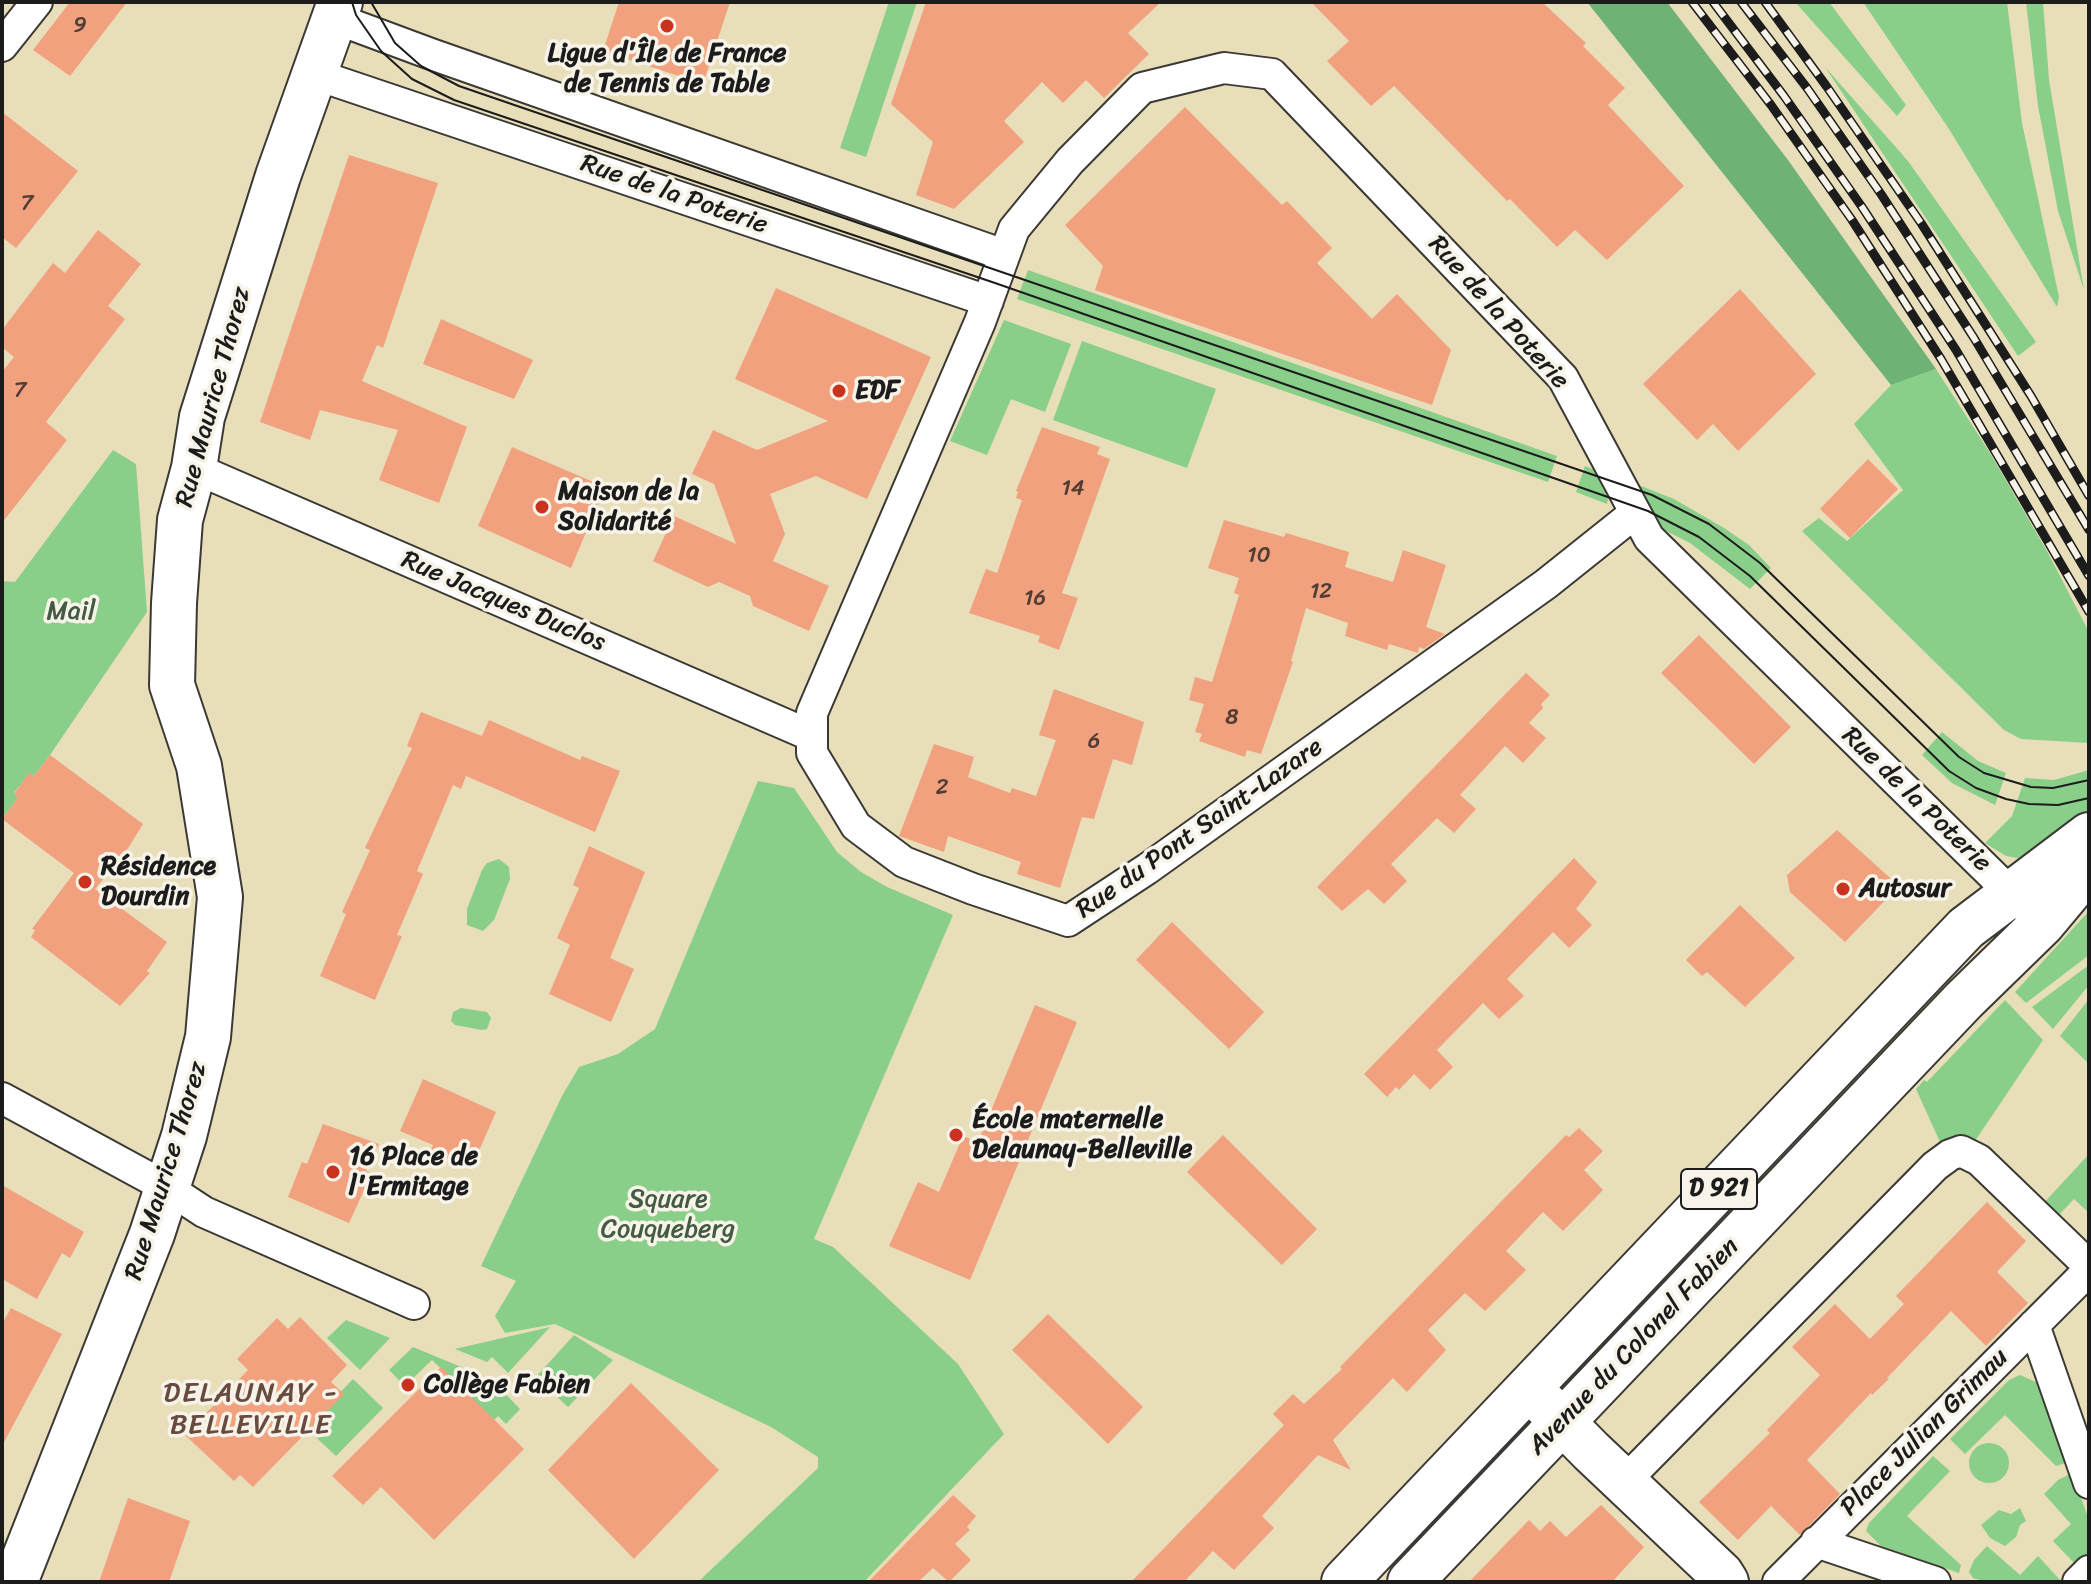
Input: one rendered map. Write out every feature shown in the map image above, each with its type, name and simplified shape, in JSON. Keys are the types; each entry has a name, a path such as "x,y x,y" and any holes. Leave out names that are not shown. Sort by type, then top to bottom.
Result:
{"main road":[{"name":"Rue Maurice Thorez","path":"15,1582 152,1234 184,1136 208,1037 220,897 199,766 172,685 180,520 194,468 202,417 337,10"},
{"name":"D 921","path":"2011,892 2089,835"},
{"name":"Avenue du Colonel Fabien","path":"1410,1582 1953,1012 2042,924 2089,868"},
{"name":"Avenue du Colonel Fabien","path":"1344,1582 1966,928 2011,892"},
{"path":"1529,1388 1726,1582"}],"street":[{"path":"2,46 37,2"},
{"name":"Rue de la Poterie","path":"337,10 431,54 1004,255"},
{"name":"Rue de la Poterie","path":"314,74 988,301 1014,229 1070,161 1142,88 1224,68 1272,74 1563,378 1649,538 2042,924"},
{"name":"Rue du Pont Saint-Lazare","path":"988,301 812,713 812,753 856,826 904,862 1068,921 1147,869 1546,584 1635,513"},
{"name":"Rue Jacques Duclos","path":"194,468 812,736"},
{"path":"2,1098 166,1187 204,1212 414,1304"},
{"path":"1624,1482 1923,1177 1950,1155 1961,1151 1979,1160 2089,1268"},
{"name":"Place Julian Grimau","path":"1778,1582 2089,1268"},
{"name":"Place Julian Grimau","path":"2034,1325 2089,1483"},
{"name":"Place Julian Grimau","path":"1816,1542 1935,1582"},
{"path":"2078,1582 2089,1571"}],"green space":[{"path":"889,2 917,2 866,157 840,148"},
{"path":"1587,2 1667,2 1788,160 1936,369 1891,385"},
{"path":"1795,2 1829,2 1906,105 1897,116"},
{"path":"1863,2 2007,2 2022,123 2059,297 2057,307 1949,129"},
{"path":"2026,2 2043,2 2049,80 2084,290 2058,211 2038,106"},
{"path":"1825,67 1908,161 2036,342 2018,356"},
{"path":"1028,270 1557,456 1548,482 1017,299"},
{"path":"1004,320 1071,344 1045,412 1011,399 987,455 950,441"},
{"path":"1082,341 1216,389 1187,468 1053,420"},
{"path":"1936,369 1990,453 2047,551 2089,632 2089,743 2021,739 2004,730 1802,531 1819,518 1847,541 1903,490 1854,424 1891,385"},
{"name":"Mail","path":"113,450 136,464 147,612 50,755 34,776 29,774 14,793 18,798 2,819 2,581 15,582"},
{"path":"1585,466 1597,471 1608,499 1607,504 1576,492"},
{"path":"1636,484 1674,499 1724,528 1749,545 1771,568 1750,589 1690,543 1662,529"},
{"path":"1942,732 1978,761 2006,773 1995,805 1952,783 1922,755"},
{"path":"2089,770 2089,818 2032,856 2006,856 1985,843 2012,816 2025,778 2054,780"},
{"name":"Square Couqueberg","path":"758,781 794,788 837,852 861,872 887,887 953,915 814,1239 833,1247 958,1364 1004,1434 864,1582 698,1582 818,1468 818,1457 771,1427 555,1324 505,1333 495,1316 516,1281 481,1266 562,1096 579,1067 618,1054 655,1029"},
{"path":"499,859 509,867 510,879 494,920 483,931 467,925 467,909 482,870 487,863"},
{"path":"2089,911 2089,955 2026,1003 2015,992"},
{"path":"2089,965 2089,985 2053,1029 2032,1007"},
{"path":"2089,999 2089,1064 2060,1036"},
{"path":"2005,1000 2043,1040 1975,1141 1955,1136 1940,1142 1916,1089 1924,1080 1927,1082"},
{"path":"461,1008 487,1012 491,1018 487,1029 455,1025 451,1021 453,1012"},
{"path":"2089,1154 2089,1213 2074,1199 2056,1218 2042,1205"},
{"path":"346,1320 390,1338 360,1370 327,1338"},
{"path":"550,1327 508,1373 492,1357 487,1362 455,1349"},
{"path":"574,1335 613,1360 568,1407 536,1377"},
{"path":"413,1347 483,1376 466,1393 432,1360 405,1386 389,1370"},
{"path":"2020,1375 2040,1384 2069,1462 2056,1466 2005,1415 1965,1454 1950,1439 2009,1380"},
{"path":"353,1379 383,1408 336,1456 306,1428"},
{"path":"488,1380 494,1382 520,1409 506,1424 498,1416 494,1420 471,1398"},
{"path":"1989,1443 2003,1449 2009,1463 2003,1477 1989,1483 1975,1477 1969,1463 1975,1449"},
{"path":"1933,1456 1950,1471 1907,1516 1961,1565 1959,1573 1881,1546 1866,1531 1869,1523"},
{"path":"2072,1473 2089,1520 2089,1553 2076,1565 2053,1541 2071,1524 2044,1494 2058,1480"},
{"path":"2020,1508 2026,1521 2020,1525 2016,1537 2005,1546 1990,1538 1981,1525 1999,1510 2011,1514"},
{"path":"1987,1546 2020,1575 2038,1556 2060,1580 1986,1582 1973,1578 1969,1572 1974,1560"}],"building":[{"path":"70,2 127,2 70,76 33,50"},
{"name":"Ligue d'Île de France de Tennis de Table","path":"619,2 730,2 703,84 603,51"},
{"path":"926,2 1161,2 1128,33 1149,54 1104,98 1086,80 1063,103 1042,82 1004,121 1024,142 954,209 916,195 933,142 891,104"},
{"path":"1311,2 1542,2 1586,43 1583,46 1625,88 1608,105 1684,186 1607,260 1575,230 1557,247 1510,199 1507,201 1394,86 1371,106 1327,61 1349,41"},
{"path":"1185,107 1282,205 1287,201 1332,248 1317,263 1372,319 1397,294 1451,350 1432,405 1095,290 1103,266 1065,225"},
{"path":"2,112 78,171 16,248 2,237"},
{"path":"349,155 438,183 383,348 377,345 362,381 467,427 439,503 379,480 398,430 320,410 310,440 260,422"},
{"path":"98,230 141,264 108,306 125,319 46,422 67,440 2,523 2,372 14,357 2,347 2,330 53,263 65,273"},
{"path":"776,288 931,357 867,499 816,476 770,494 785,534 773,561 829,586 809,631 753,606 750,596 719,582 708,587 653,561 674,516 736,544 714,484 692,474 713,430 757,450 828,421 735,379"},
{"path":"1740,289 1816,374 1738,451 1713,424 1697,440 1643,384"},
{"path":"441,319 533,360 514,399 423,364"},
{"path":"1042,427 1100,447 1097,454 1110,459 1062,593 1078,598 1059,650 1038,642 1040,636 969,613 986,569 997,573 1022,500 1016,498 1016,491"},
{"name":"Maison de la Solidarité","path":"512,447 605,487 571,568 478,526"},
{"path":"1868,459 1898,489 1850,538 1820,509"},
{"path":"1224,520 1284,537 1286,533 1349,552 1345,567 1393,582 1403,550 1446,565 1426,627 1445,634 1424,649 1419,647 1418,653 1389,644 1387,650 1345,636 1348,623 1306,608 1293,662 1261,754 1247,750 1245,757 1199,741 1202,734 1195,732 1204,704 1189,700 1195,677 1212,682 1239,595 1234,593 1239,578 1208,568"},
{"path":"1699,635 1791,727 1754,764 1661,673"},
{"path":"1526,673 1550,695 1529,723 1546,738 1523,763 1505,746 1460,795 1476,809 1454,833 1437,818 1391,864 1407,881 1384,904 1368,889 1342,911 1317,887"},
{"path":"1054,689 1144,722 1132,765 1113,759 1094,819 1082,817 1060,888 1017,874 1021,862 948,836 944,852 899,836 934,744 974,757 968,777 1010,793 1012,788 1036,796 1056,740 1039,735"},
{"path":"421,712 482,736 489,720 580,760 582,756 620,771 595,832 466,776 461,789 453,785 417,871 423,874 397,935 402,936 375,1000 320,976 346,914 342,912 370,850 365,848 412,748 407,746"},
{"name":"Résidence Dourdin","path":"50,755 143,824 125,853 95,889 167,942 147,971 150,973 120,1006 31,937 35,930 32,929 74,873 2,819 18,798 14,794 29,773 34,776"},
{"name":"Autosur","path":"1837,830 1899,886 1845,942 1790,892 1787,875"},
{"path":"589,846 645,872 610,958 634,969 611,1022 549,994 570,945 557,938 579,888 573,885"},
{"path":"1574,858 1597,882 1576,909 1592,925 1569,948 1553,932 1507,979 1524,996 1499,1019 1483,1003 1437,1050 1453,1067 1430,1090 1414,1074 1399,1090 1396,1087 1387,1097 1364,1074"},
{"path":"1740,905 1795,958 1745,1007 1707,972 1702,976 1686,960"},
{"path":"1172,922 1264,1012 1229,1049 1136,960"},
{"path":"1035,1005 1077,1022 970,1280 889,1246 918,1182 939,1192 963,1136 978,1142"},
{"path":"423,1079 496,1112 471,1169 431,1150 433,1145 400,1131"},
{"name":"16 Place de l'Ermitage","path":"323,1124 379,1144 366,1171 372,1173 349,1223 288,1197 302,1162 307,1164"},
{"path":"1579,1128 1603,1151 1584,1170 1603,1190 1563,1231 1543,1212 1506,1251 1526,1270 1485,1311 1465,1293 1428,1330 1446,1350 1407,1392 1393,1378 1333,1440 1351,1470 1318,1455 1262,1516 1274,1528 1234,1570 1213,1551 1184,1582 1131,1582 1284,1425 1273,1414 1293,1394 1304,1404 1342,1369 1340,1367 1566,1135 1569,1137"},
{"path":"1223,1135 1317,1229 1282,1265 1187,1172"},
{"path":"2,1185 84,1232 70,1258 62,1253 37,1299 2,1279"},
{"path":"1987,1202 2026,1241 1997,1272 2028,1303 1986,1346 1951,1311 1889,1379 1871,1393 1807,1460 1840,1494 1800,1535 1771,1506 1738,1540 1699,1502 1770,1433 1767,1430 1820,1375 1792,1347 1835,1304 1870,1339 1904,1304 1896,1296"},
{"path":"11,1308 62,1334 2,1446 2,1324"},
{"path":"1048,1314 1143,1407 1108,1444 1012,1350"},
{"path":"300,1317 347,1365 331,1382 344,1394 253,1487 240,1475 234,1481 185,1435 248,1370 237,1359 277,1318 288,1329"},
{"path":"441,1367 524,1449 434,1540 381,1487 363,1505 332,1476"},
{"path":"631,1383 719,1470 634,1559 548,1470"},
{"path":"953,1495 976,1516 967,1527 970,1530 955,1544 971,1560 949,1582 933,1568 918,1582 868,1582"},
{"path":"128,1498 190,1521 169,1582 99,1582"},
{"path":"1601,1505 1644,1547 1612,1582 1469,1582 1529,1520 1540,1531 1550,1521 1566,1537"}],"tram line":[{"path":"352,2 356,15 381,51 412,79 454,100 995,283 1648,511 1699,537 1750,576 1949,771 1976,788 2029,804 2058,805 2089,798"},
{"path":"371,2 395,43 421,66 459,86 1652,495 1709,524 1760,563 1959,757 1984,773 2031,787 2053,788 2089,780"}],"railway":[{"path":"1692,2 1771,105 1852,220 1941,359 2089,612"},
{"path":"1713,2 1862,207 1956,350 2089,576"},
{"path":"1741,2 1807,88 1881,194 1974,338 2089,530"},
{"path":"1765,2 1921,223 2031,396 2089,496"}],"place":[{"name":"Ligue d'Île de France de Tennis de Table","path":"667,26"},
{"name":"EDF","path":"839,391"},
{"name":"Maison de la Solidarité","path":"542,507"},
{"name":"Résidence Dourdin","path":"85,882"},
{"name":"Autosur","path":"1843,889"},
{"name":"École maternelle Delaunay-Belleville","path":"956,1135"},
{"name":"16 Place de l'Ermitage","path":"333,1172"},
{"name":"Collège Fabien","path":"408,1385"}],"district":[{"name":"DELAUNAY - BELLEVILLE","path":"251,1410"}]}
